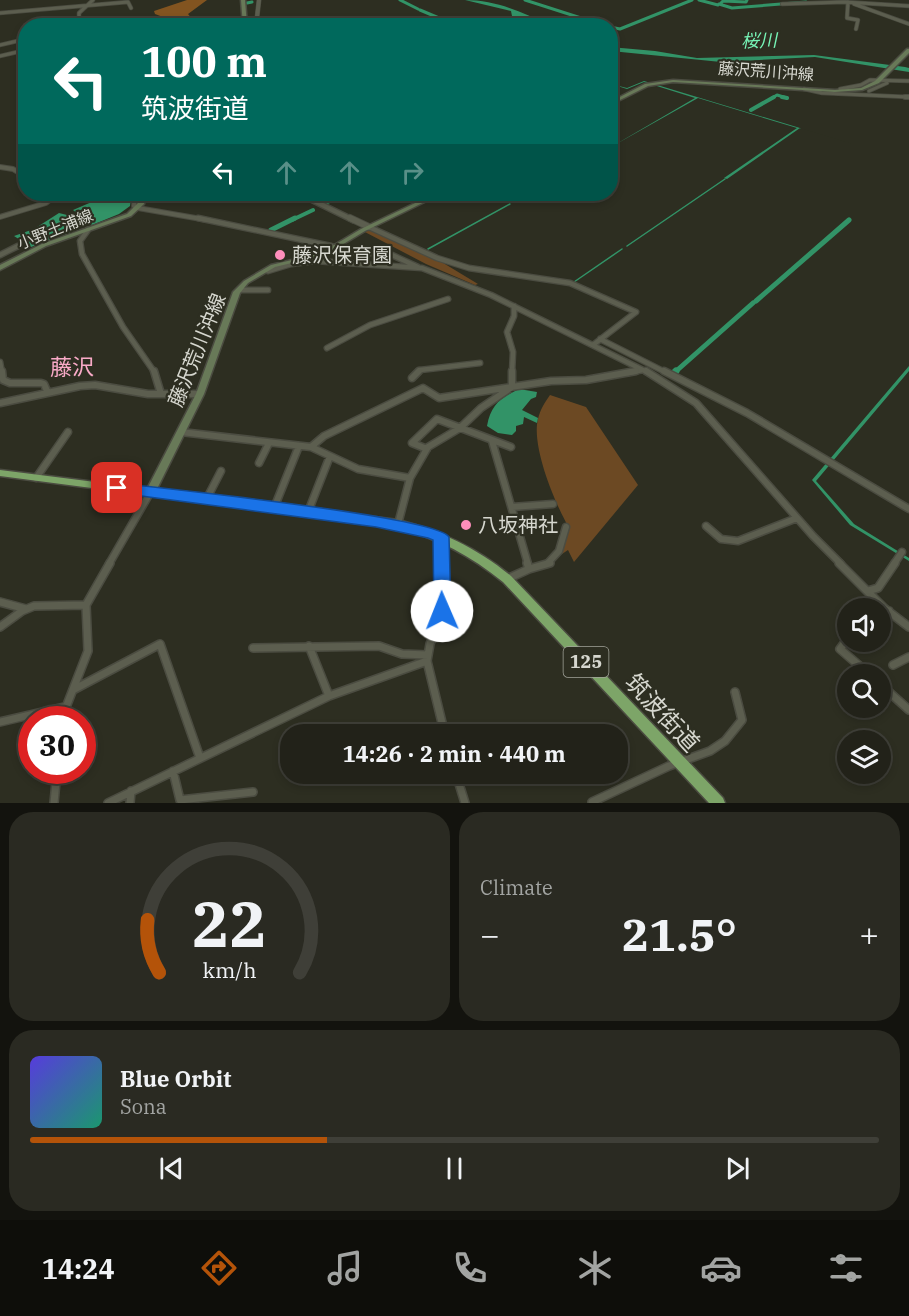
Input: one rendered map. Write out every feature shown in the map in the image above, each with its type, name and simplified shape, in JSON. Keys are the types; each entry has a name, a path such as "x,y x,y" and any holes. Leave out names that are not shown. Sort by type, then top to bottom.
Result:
{"highway":[{"name":"筑波街道","path":"0,473 399,524 441,537 475,554 507,579 718,803"}],"main road":[{"path":"243,0 244,18"},
{"name":"藤沢荒川沖線","path":"618,100 646,86 674,81 804,89 850,90 869,87 908,51"},
{"path":"138,208 140,201"},
{"name":"藤沢荒川沖線","path":"150,493 200,394 239,290 251,278 282,263 318,256 369,227 423,201"},
{"name":"小野土浦線","path":"0,268 44,244 121,218 138,208"}],"street":[{"path":"79,18 79,13 93,0"},
{"path":"257,18 259,0"},
{"path":"782,4 847,1 909,6"},
{"path":"847,1 909,24"},
{"path":"847,1 848,18 858,20 856,29"},
{"path":"0,13 128,2 131,8"},
{"path":"0,45 18,41"},
{"path":"0,56 18,52"},
{"path":"840,89 861,86 870,80 909,82"},
{"path":"858,93 884,84 909,82"},
{"path":"804,89 909,97"},
{"path":"0,167 18,172"},
{"path":"0,217 48,201"},
{"path":"134,201 134,206 138,208 204,218 343,251 392,255 514,306 645,370 677,388 696,403 797,518 875,598"},
{"path":"313,201 436,258 469,268 570,283 636,312 593,345"},
{"path":"88,230 80,241 82,254 123,327 155,373 161,394"},
{"path":"1,253 18,246"},
{"path":"267,271 291,264 315,261 422,268"},
{"path":"239,290 268,290"},
{"path":"327,348 344,336 377,321 419,311 448,299"},
{"path":"512,387 513,352 507,332 514,316 514,306"},
{"path":"600,339 747,413 909,509"},
{"path":"0,362 3,380 10,383 40,382 44,384 47,391"},
{"path":"411,378 420,370 480,363"},
{"path":"311,447 324,435 423,388 439,398 550,381 586,380 645,370"},
{"path":"0,404 47,391 95,385 138,393 200,394"},
{"path":"399,524 410,478 427,449 460,428 481,408 512,387"},
{"path":"427,449 412,443 437,419 511,447"},
{"path":"36,478 68,432"},
{"path":"181,432 311,447 367,472 410,478"},
{"path":"492,441 529,570"},
{"path":"259,464 268,442"},
{"path":"274,508 299,446"},
{"path":"308,512 330,456"},
{"path":"206,500 221,471"},
{"path":"65,706 88,652 89,643 84,614 86,605 150,493"},
{"path":"512,507 553,504"},
{"path":"706,526 721,539 738,542 797,518"},
{"path":"507,579 529,570 547,567 561,553 566,527"},
{"path":"441,537 442,611 427,658 442,724"},
{"path":"868,591 878,588 900,554"},
{"path":"0,602 26,609"},
{"path":"0,627 26,609 42,605 86,605"},
{"path":"891,613 909,627"},
{"path":"73,690 160,644 200,758"},
{"path":"309,646 329,696"},
{"path":"253,648 379,646 402,654 427,658"},
{"path":"843,652 857,664"},
{"path":"893,664 909,657"},
{"path":"108,803 329,696 427,658"},
{"path":"592,802 671,765 713,752 733,733 742,720 735,692"},
{"path":"891,694 909,710"},
{"path":"0,722 18,718"},
{"path":"173,771 180,800 253,792"},
{"path":"54,803 56,784"},
{"path":"459,784 465,803"},
{"path":"130,791 130,803"}],"shaded area":[{"path":"187,0 207,0 188,14 191,18 159,18 163,17 155,14 154,11"},
{"path":"465,0 498,4 534,18 512,16 511,11"},
{"path":"618,48 697,58 814,55 905,67 909,68 909,72 815,57 721,62 618,52"},
{"path":"644,81 800,128 727,179 724,178 797,128 698,98 618,143 695,98 644,82 627,89 618,86 627,88"},
{"path":"94,201 131,201 130,206 119,214 92,225 73,210"},
{"path":"59,213 67,215 79,229 31,247 14,236 34,229"},
{"path":"372,229 435,258 478,284 475,285 426,264 363,231"},
{"path":"909,366 909,371 816,481 854,524 909,558 909,561 850,525 812,480"},
{"path":"519,389 537,392 536,397 531,399 522,410 538,418 537,423 524,417 523,424 516,426 516,431 512,435 498,433 487,426 497,403"},
{"path":"550,395 586,407 638,485 574,562 568,550 562,554 568,526 551,489 538,444 538,419"}],"waterway":[{"path":"400,0 418,9"},
{"path":"525,0 581,18"},
{"path":"618,29 692,0"},
{"path":"699,0 718,5"},
{"path":"720,4 723,1 746,2 747,0"},
{"path":"247,3 252,2"},
{"path":"719,4 732,8 806,2"},
{"path":"420,10 439,18"},
{"path":"772,98 777,95 787,98 782,97"},
{"path":"751,110 774,97"},
{"path":"627,246 725,179"},
{"path":"326,204 332,201"},
{"path":"428,249 510,204"},
{"path":"292,220 313,210"},
{"path":"271,230 295,218"},
{"path":"756,301 849,220"},
{"path":"574,282 622,249"},
{"path":"676,371 674,373 753,303"}],"place":[{"name":"藤沢保育園","path":"280,255"},
{"name":"八坂神社","path":"466,525"}],"district":[{"name":"藤沢","path":"72,367"}],"route":[{"path":"117,488 399,524 431,533 441,537 442,611"}],"water label":[{"name":"桜川","path":"759,41"}]}
